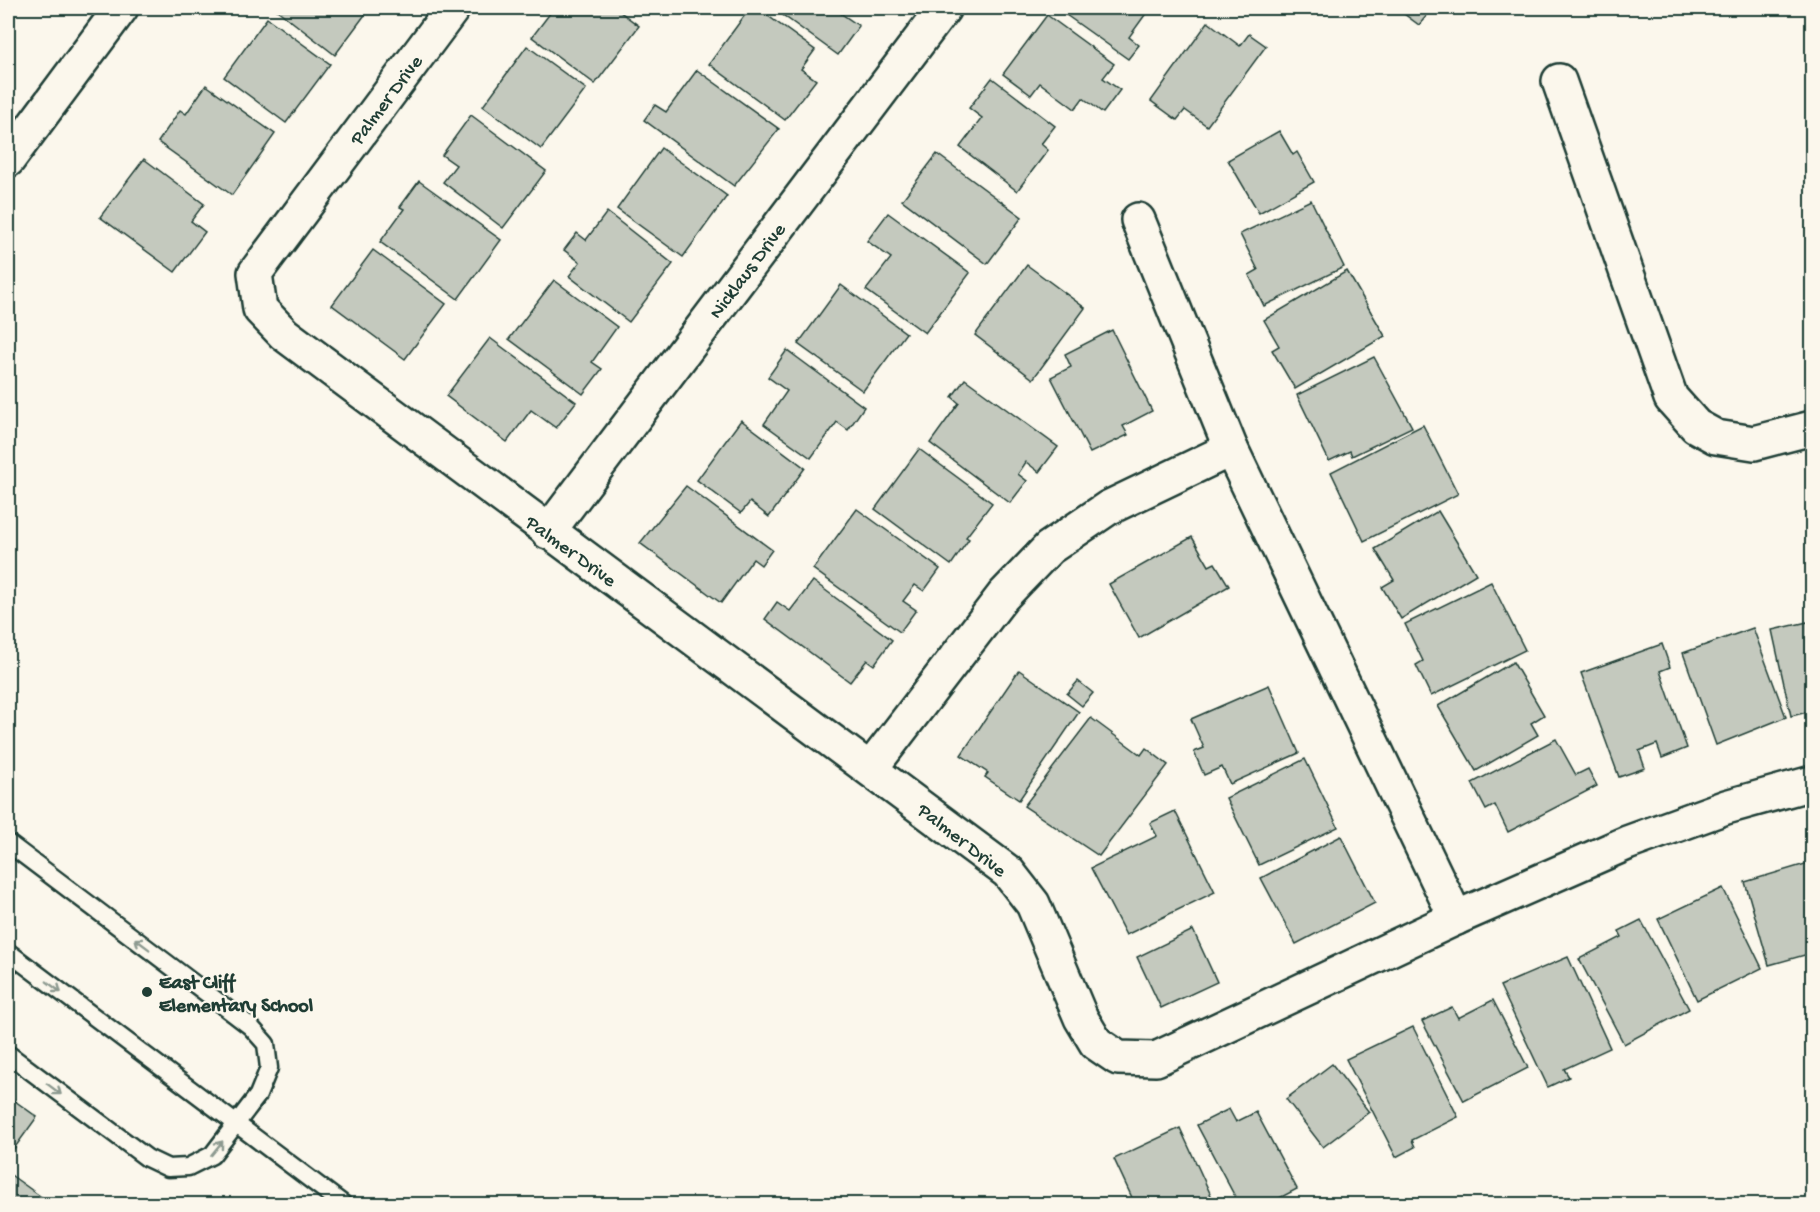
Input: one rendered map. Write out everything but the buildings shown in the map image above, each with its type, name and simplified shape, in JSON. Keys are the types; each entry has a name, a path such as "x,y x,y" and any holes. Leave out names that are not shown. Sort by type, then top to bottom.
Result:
{"street":[{"path":"8,160 121,8"},
{"name":"Palmer Drive","path":"453,8 255,273 260,309 284,334 1008,872 1034,904 1081,1017 1096,1043 1118,1058 1156,1059 1456,918"},
{"name":"Nicklaus Drive","path":"548,532 944,8"},
{"path":"1558,81 1671,398 1696,426 1716,436 1754,443 1812,428"},
{"path":"1138,220 1232,449 1456,918 1627,843 1726,807 1812,783"},
{"path":"871,768 1003,596 1049,548 1108,508 1232,449"}],"lane":[{"path":"8,843 250,1026 266,1044 268,1068 258,1095 213,1155 188,1167 168,1168 147,1158 8,1054"},
{"path":"8,952 343,1204"}],"place":[{"name":"East Cliff Elementary School","path":"147,992"}]}
